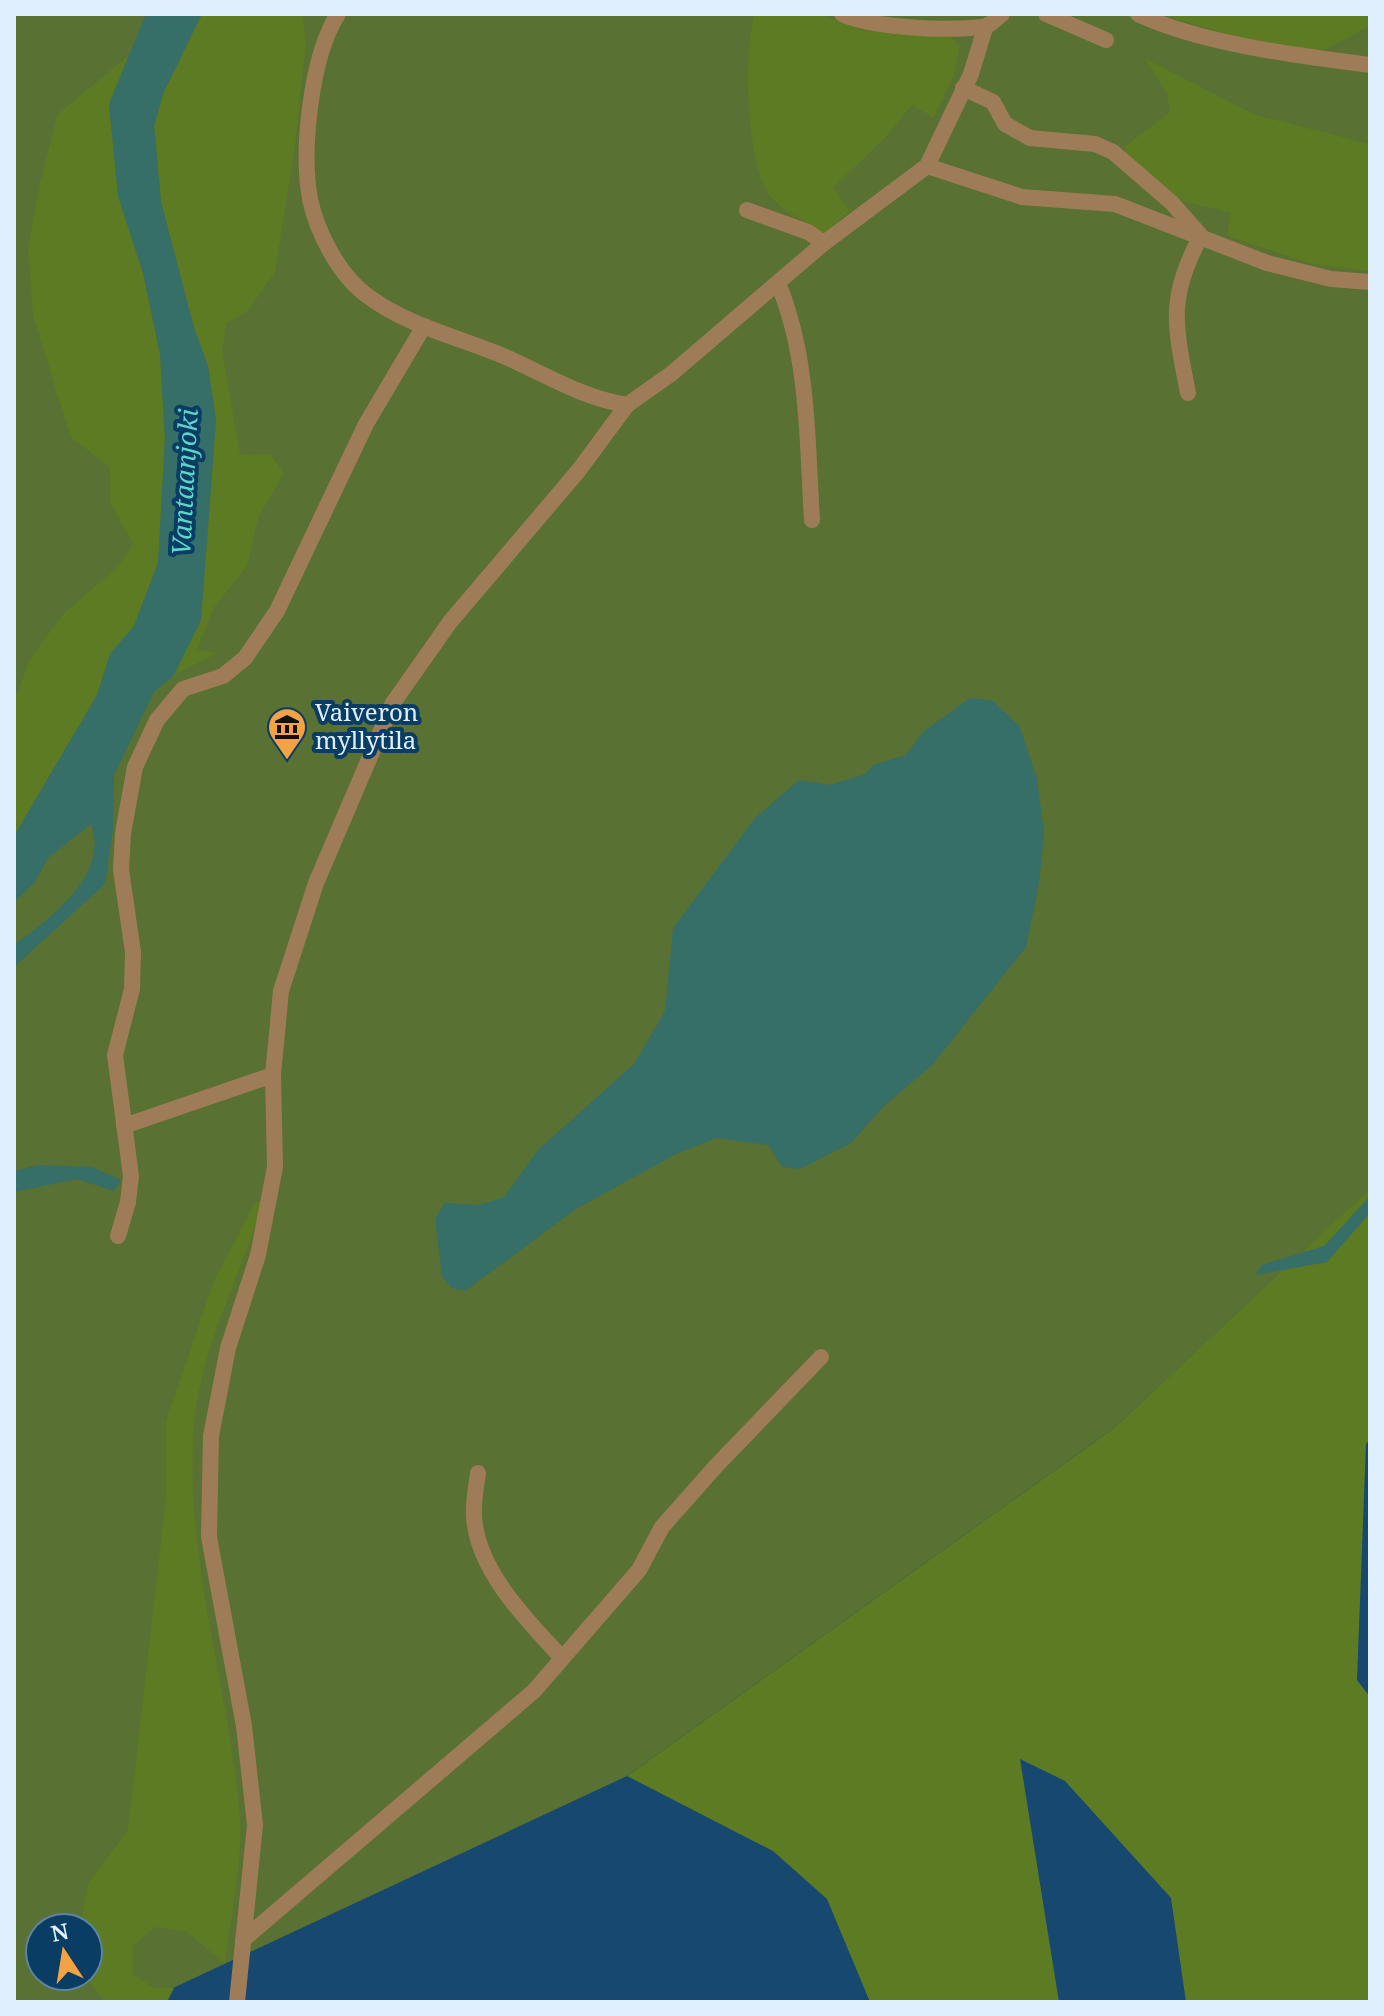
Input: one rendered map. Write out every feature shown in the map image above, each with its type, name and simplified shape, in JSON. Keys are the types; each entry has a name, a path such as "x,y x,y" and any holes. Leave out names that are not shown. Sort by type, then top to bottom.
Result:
{"lane":[{"path":"338,14 316,78 308,135 310,199 322,233 340,266 366,296 401,318 508,358 595,400 627,405"},
{"path":"842,14 854,20 900,26 985,28"},
{"path":"237,2002 255,1825 244,1726 209,1537 211,1436 228,1348 258,1255 275,1167 273,1075 281,991 316,883 393,703 450,622 579,470 627,405 671,374 824,243 927,166 963,88 985,28 1002,14"},
{"path":"1046,14 1106,40"},
{"path":"1138,14 1223,39 1370,65"},
{"path":"963,88 993,102 1005,124 1030,138 1095,144 1113,152 1172,203 1201,236"},
{"path":"927,166 1022,197 1115,204 1267,263 1331,279 1370,282"},
{"path":"747,210 808,232 824,243"},
{"path":"1188,393 1175,325 1177,292 1186,263 1201,236"},
{"path":"778,283 795,326 803,374 812,520"},
{"path":"118,1236 128,1202 131,1176 115,1055 132,989 133,952 121,870 123,833 135,767 157,720 183,689 223,676 245,658 277,611 366,424 424,326"},
{"path":"124,1126 273,1075"},
{"path":"243,1940 534,1691 639,1570 662,1527 821,1357"},
{"path":"478,1473 474,1516 481,1547 509,1597 562,1658"}],"green space":[{"path":"14,14 1370,14 1370,1213 1284,1270 1114,1428 627,1776 143,2002 14,2002"},
{"path":"202,14 302,14 306,41 295,147 275,272 248,311 227,323 222,350 240,455 270,454 284,473 258,518 247,566 213,609 197,650 218,653 174,675 201,620 216,420 208,366 194,328 161,202 154,126 163,94"},
{"path":"754,14 820,14 864,31 947,34 960,46 954,74 934,118 912,105 885,138 833,188 850,211 824,233 775,202 765,188 759,170 751,126 748,77"},
{"path":"1159,14 1370,14 1370,26 1322,51 1243,39"},
{"path":"129,55 109,104 118,196 143,273 160,354 165,439 158,563 134,626 110,654 97,695 14,836 14,702 30,659 64,613 119,566 133,544 110,502 110,467 71,438 33,315 28,248 40,183 58,114"},
{"path":"1144,58 1256,115 1370,144 1370,271 1312,264 1227,236 1231,213 1182,201 1126,154 1124,147 1170,112 1167,93"},
{"path":"1370,1189 1370,1439 1366,1444 1357,1680 1370,1697 1370,2002 1186,2002 1171,1898 1065,1781 1020,1759 1059,2002 870,2002 827,1899 773,1851 627,1776 1114,1428"},
{"path":"263,1201 204,1369 194,1427 196,1526 240,1819 238,1871 225,1964 187,1932 156,1927 133,1945 133,1974 154,1988 174,1988 167,2002 105,2002 97,1992 104,1992 104,1912 83,1912 88,1884 128,1830 166,1498 166,1421 214,1281 255,1202"}],"water":[{"name":"Vantaanjoki","path":"146,14 202,14 163,94 154,126 161,202 194,328 208,366 216,420 201,620 174,675 154,692 114,775 113,829 105,884 14,967 14,945 73,894 92,860 95,842 91,824 48,858 34,883 14,902 14,836 97,695 110,654 134,626 158,563 165,439 160,354 143,273 118,196 109,104"},
{"path":"970,698 993,701 1020,727 1037,779 1044,834 1039,883 1026,947 933,1064 883,1107 851,1143 800,1169 782,1167 768,1145 716,1138 676,1154 576,1209 465,1291 452,1288 442,1277 435,1219 445,1203 479,1205 504,1197 538,1150 634,1064 665,1011 673,928 755,818 799,780 830,785 866,774 873,765 906,755 924,731"},
{"path":"38,1165 92,1167 121,1180 114,1191 77,1179 14,1192 14,1171"},
{"path":"1370,1196 1370,1213 1327,1262 1255,1275 1262,1265 1324,1246"}],"place":[{"name":"Vaiveron myllytila","path":"287,761"}]}
